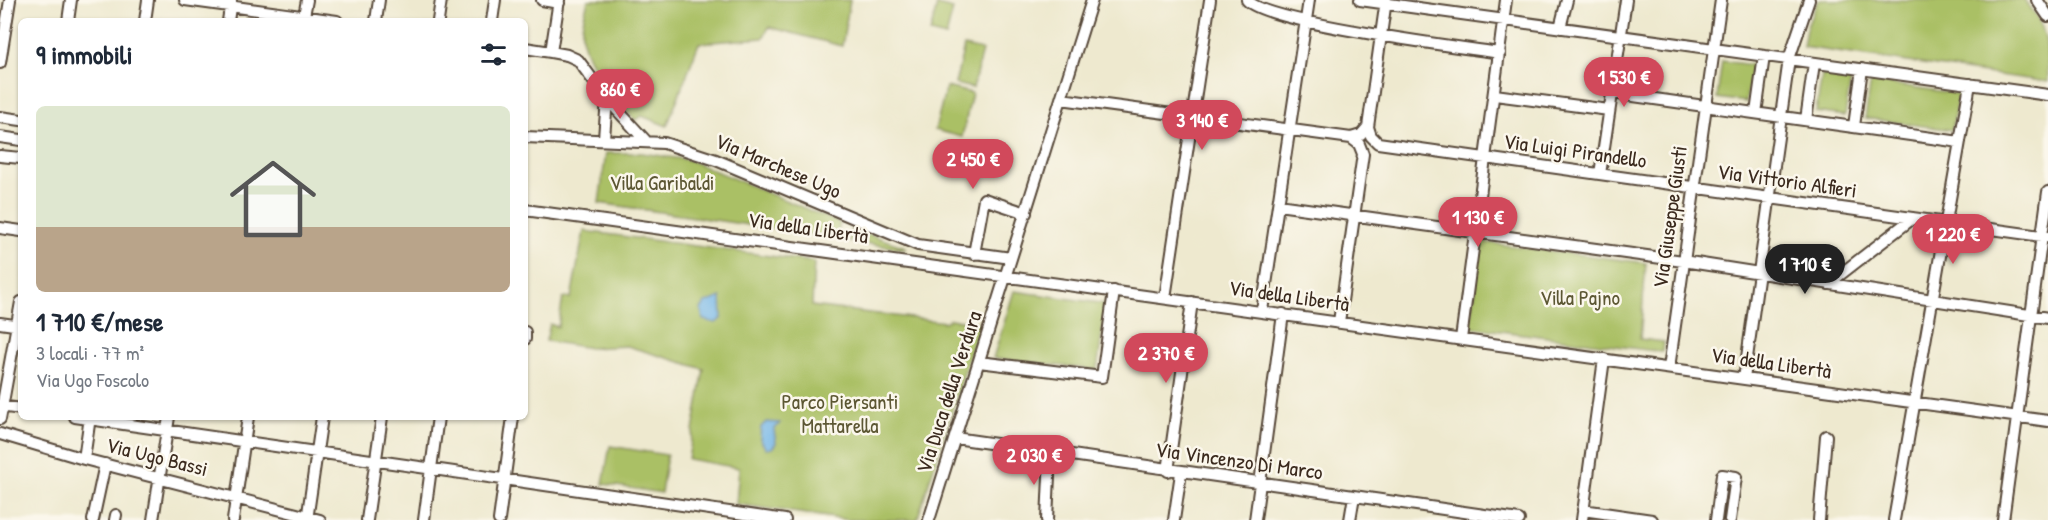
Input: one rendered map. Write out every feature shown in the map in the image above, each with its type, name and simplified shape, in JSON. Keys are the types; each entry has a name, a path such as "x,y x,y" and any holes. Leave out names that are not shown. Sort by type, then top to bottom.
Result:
{"street":[{"path":"0,63 10,0"},
{"path":"68,18 71,0"},
{"path":"145,18 148,0"},
{"path":"185,0 231,3 299,18"},
{"path":"304,18 307,0"},
{"path":"376,18 379,0"},
{"path":"438,18 441,0"},
{"path":"492,18 495,0"},
{"path":"542,0 559,1 551,52"},
{"name":"Via Duca della Verdura","path":"929,520 1092,0"},
{"path":"1165,298 1210,0"},
{"path":"1246,0 1269,12 1306,22 1500,53"},
{"path":"1262,311 1309,0"},
{"path":"1360,0 2048,95"},
{"path":"1445,12 1447,0"},
{"path":"1461,339 1506,0"},
{"path":"1560,28 1567,0"},
{"path":"1600,174 1626,0"},
{"name":"Via Giuseppe Giusti","path":"1669,368 1721,0"},
{"path":"1744,379 1790,59 1809,0"},
{"path":"2037,0 2048,16"},
{"path":"1363,154 1378,143 1371,136 1368,127 1386,2"},
{"path":"228,18 231,3"},
{"path":"528,48 567,55 578,60 607,99 645,140"},
{"path":"1756,113 1764,56"},
{"path":"1806,120 1814,63"},
{"path":"1854,126 1862,69"},
{"path":"1894,520 1970,84"},
{"path":"1612,93 1960,142"},
{"path":"1495,95 1609,110"},
{"path":"604,138 607,99"},
{"path":"1061,99 1352,138 1361,135 1368,127"},
{"path":"0,117 18,120"},
{"path":"0,137 18,140"},
{"name":"Via Marchese Ugo","path":"528,137 604,138 664,142 706,156 918,245 1011,258"},
{"path":"1339,322 1363,154 1359,144 1352,138"},
{"name":"Via Luigi Pirandello","path":"1378,143 1694,188"},
{"path":"0,156 18,159"},
{"name":"Via Vittorio Alfieri","path":"1694,188 2045,237"},
{"path":"2003,520 2030,316 2045,237 2048,192"},
{"path":"974,254 984,199 1026,213"},
{"path":"1278,205 1683,261 1932,302 2048,318"},
{"name":"Via della Libertà","path":"528,210 2048,421"},
{"path":"1828,284 1914,218"},
{"path":"0,228 18,231"},
{"path":"979,362 1102,376 1114,291"},
{"path":"1168,471 1192,302"},
{"path":"1254,520 1283,314"},
{"path":"0,323 18,326"},
{"path":"0,419 18,330"},
{"path":"1604,359 1583,515 1652,520"},
{"path":"1,406 18,409"},
{"path":"84,459 89,420"},
{"path":"102,420 504,481 785,520"},
{"path":"153,520 168,420"},
{"path":"233,520 248,420"},
{"path":"307,518 322,420"},
{"path":"368,520 382,420"},
{"path":"424,520 438,420"},
{"path":"499,520 513,420"},
{"name":"Via Ugo Bassi","path":"0,434 84,459 320,520"},
{"path":"1819,520 1826,436"},
{"name":"Via Vincenzo Di Marco","path":"955,438 1050,454 1354,496 1448,515 1519,520"},
{"path":"1047,520 1050,454"},
{"path":"93,520 105,464"},
{"path":"1174,520 1181,473"},
{"path":"1716,520 1722,475 1736,477 1730,520"},
{"path":"1350,520 1354,496"}],"green space":[{"path":"588,0 850,0 842,46 769,27 763,38 699,43 667,126 642,116 635,120 610,93 596,72 582,37 582,24"},
{"path":"1818,0 2024,0 2038,18 2045,37 2048,82 1803,47 1806,29"},
{"path":"937,5 953,9 946,37 930,33"},
{"path":"964,46 982,50 973,88 955,84"},
{"path":"1722,61 1752,65 1746,102 1717,98"},
{"path":"1822,75 1851,78 1845,116 1816,112"},
{"path":"1871,81 1958,94 1952,130 1865,118"},
{"path":"946,87 972,93 962,137 935,130"},
{"name":"Villa Garibaldi","path":"606,153 642,153 689,160 840,223 837,238 599,203"},
{"path":"851,228 905,247 906,249 849,241"},
{"name":"Parco Piersanti Mattarella","path":"584,231 814,262 812,306 945,322 950,319 980,323 917,520 849,520 736,504 739,468 688,459 704,369 627,346 590,348 546,341 550,324 558,327 563,298 571,298"},
{"name":"Villa Pajno","path":"1482,242 1646,263 1640,339 1664,342 1662,352 1470,327"},
{"path":"1014,291 1106,304 1097,370 993,358"},
{"path":"610,446 667,455 661,493 603,484"}],"water":[{"path":"721,297 722,318 716,323 703,320 701,309 705,303"},
{"path":"766,422 780,423 774,430 776,443 772,448 766,449 760,439 761,427"}]}
